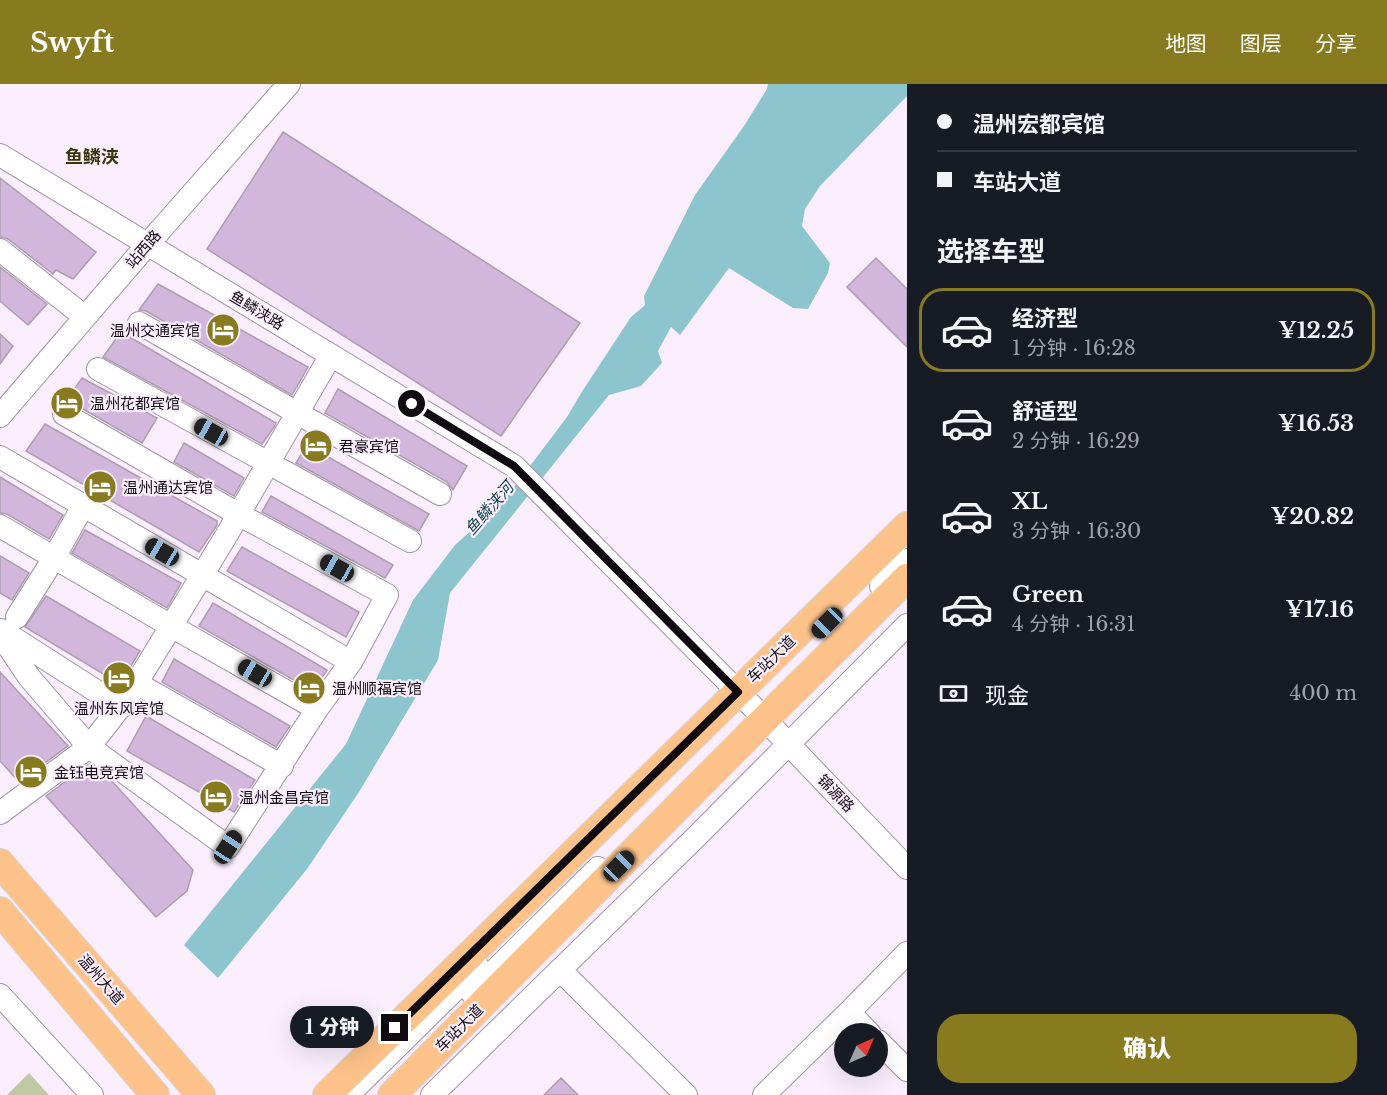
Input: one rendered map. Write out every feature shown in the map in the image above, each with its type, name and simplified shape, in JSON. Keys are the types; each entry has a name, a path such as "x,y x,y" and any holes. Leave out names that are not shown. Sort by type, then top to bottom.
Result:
{"main road":[{"name":"车站大道","path":"392,1095 752,706 907,526"},
{"name":"车站大道","path":"327,1095 752,706 907,578"},
{"name":"温州大道","path":"0,863 201,1095"},
{"path":"0,911 156,1095"}],"street":[{"name":"站西路","path":"0,416 289,84"},
{"name":"鱼鳞浃路","path":"0,155 514,466 539,491"},
{"path":"0,250 85,317"},
{"path":"139,323 440,494"},
{"path":"0,813 89,747 121,707 202,575 331,355"},
{"path":"98,369 410,541"},
{"path":"0,634 29,677 89,747 228,847 317,709 351,662 387,595 238,514 64,414"},
{"path":"0,457 351,662"},
{"name":"锦源路","path":"539,491 752,706 907,868"},
{"path":"83,506 54,558 9,623 121,707"},
{"path":"0,526 317,709"},
{"path":"369,1095 907,545"},
{"path":"348,1095 907,560"},
{"path":"432,1095 907,625"},
{"path":"136,683 282,766"},
{"path":"764,1095 907,953"},
{"path":"560,970 686,1095"},
{"path":"5,1009 92,1095"},
{"path":"849,1012 860,1023"},
{"path":"888,1051 907,1070"}],"green space":[{"path":"29,1073 49,1095 7,1095"}],"water":[{"path":"768,84 907,84 907,96 820,186 805,209 802,226 830,263 828,273 808,309 793,308 729,268 680,335 671,327 658,351 662,363 641,386 609,395 450,593 438,660 359,792 307,869 218,978 184,945 346,744 413,600 455,545 502,503 567,417 631,317 645,305 644,296 695,195 744,126"}],"building":[{"path":"283,132 580,323 501,436 207,249"},
{"path":"0,178 96,252 73,279 56,270 53,274 8,239 0,237"},
{"path":"876,258 907,289 907,347 847,287"},
{"path":"0,267 47,304 28,325 0,301"},
{"path":"158,284 308,367 292,395 146,311 139,310"},
{"path":"121,332 276,423 274,427 262,444 103,357"},
{"path":"0,334 13,346 0,364"},
{"path":"82,378 157,418 142,443 66,401"},
{"path":"338,389 467,466 453,490 447,482 325,413"},
{"path":"45,424 217,521 217,525 199,552 26,451"},
{"path":"184,443 244,478 234,496 174,462"},
{"path":"307,445 429,514 419,531 296,463"},
{"path":"0,477 63,515 49,539 7,514 0,513"},
{"path":"271,496 393,565 385,578 262,512"},
{"path":"85,530 181,583 167,608 72,553"},
{"path":"242,547 359,612 346,637 227,571"},
{"path":"0,556 29,573 12,600 0,593"},
{"path":"46,596 140,651 120,684 25,627"},
{"path":"213,603 327,670 313,691 199,626"},
{"path":"174,659 290,726 276,747 162,682"},
{"path":"0,672 68,746 19,782 0,761"},
{"path":"146,716 255,780 234,812 127,751"},
{"path":"89,764 110,779 193,870 187,891 156,917 46,796"},
{"path":"561,1078 578,1095 544,1095"}],"place":[{"name":"温州交通宾馆","path":"223,330"},
{"name":"温州花都宾馆","path":"67,403"},
{"name":"君豪宾馆","path":"316,446"},
{"name":"温州通达宾馆","path":"100,487"},
{"name":"温州东风宾馆","path":"119,678"},
{"name":"温州顺福宾馆","path":"309,688"},
{"name":"金钰电竞宾馆","path":"31,772"},
{"name":"温州金昌宾馆","path":"216,797"}],"district":[{"name":"鱼鳞浃","path":"92,157"}],"route":[{"path":"395,1028 738,692 514,466 412,404"}],"water label":[{"name":"鱼鳞浃河","path":"489,508"}]}
